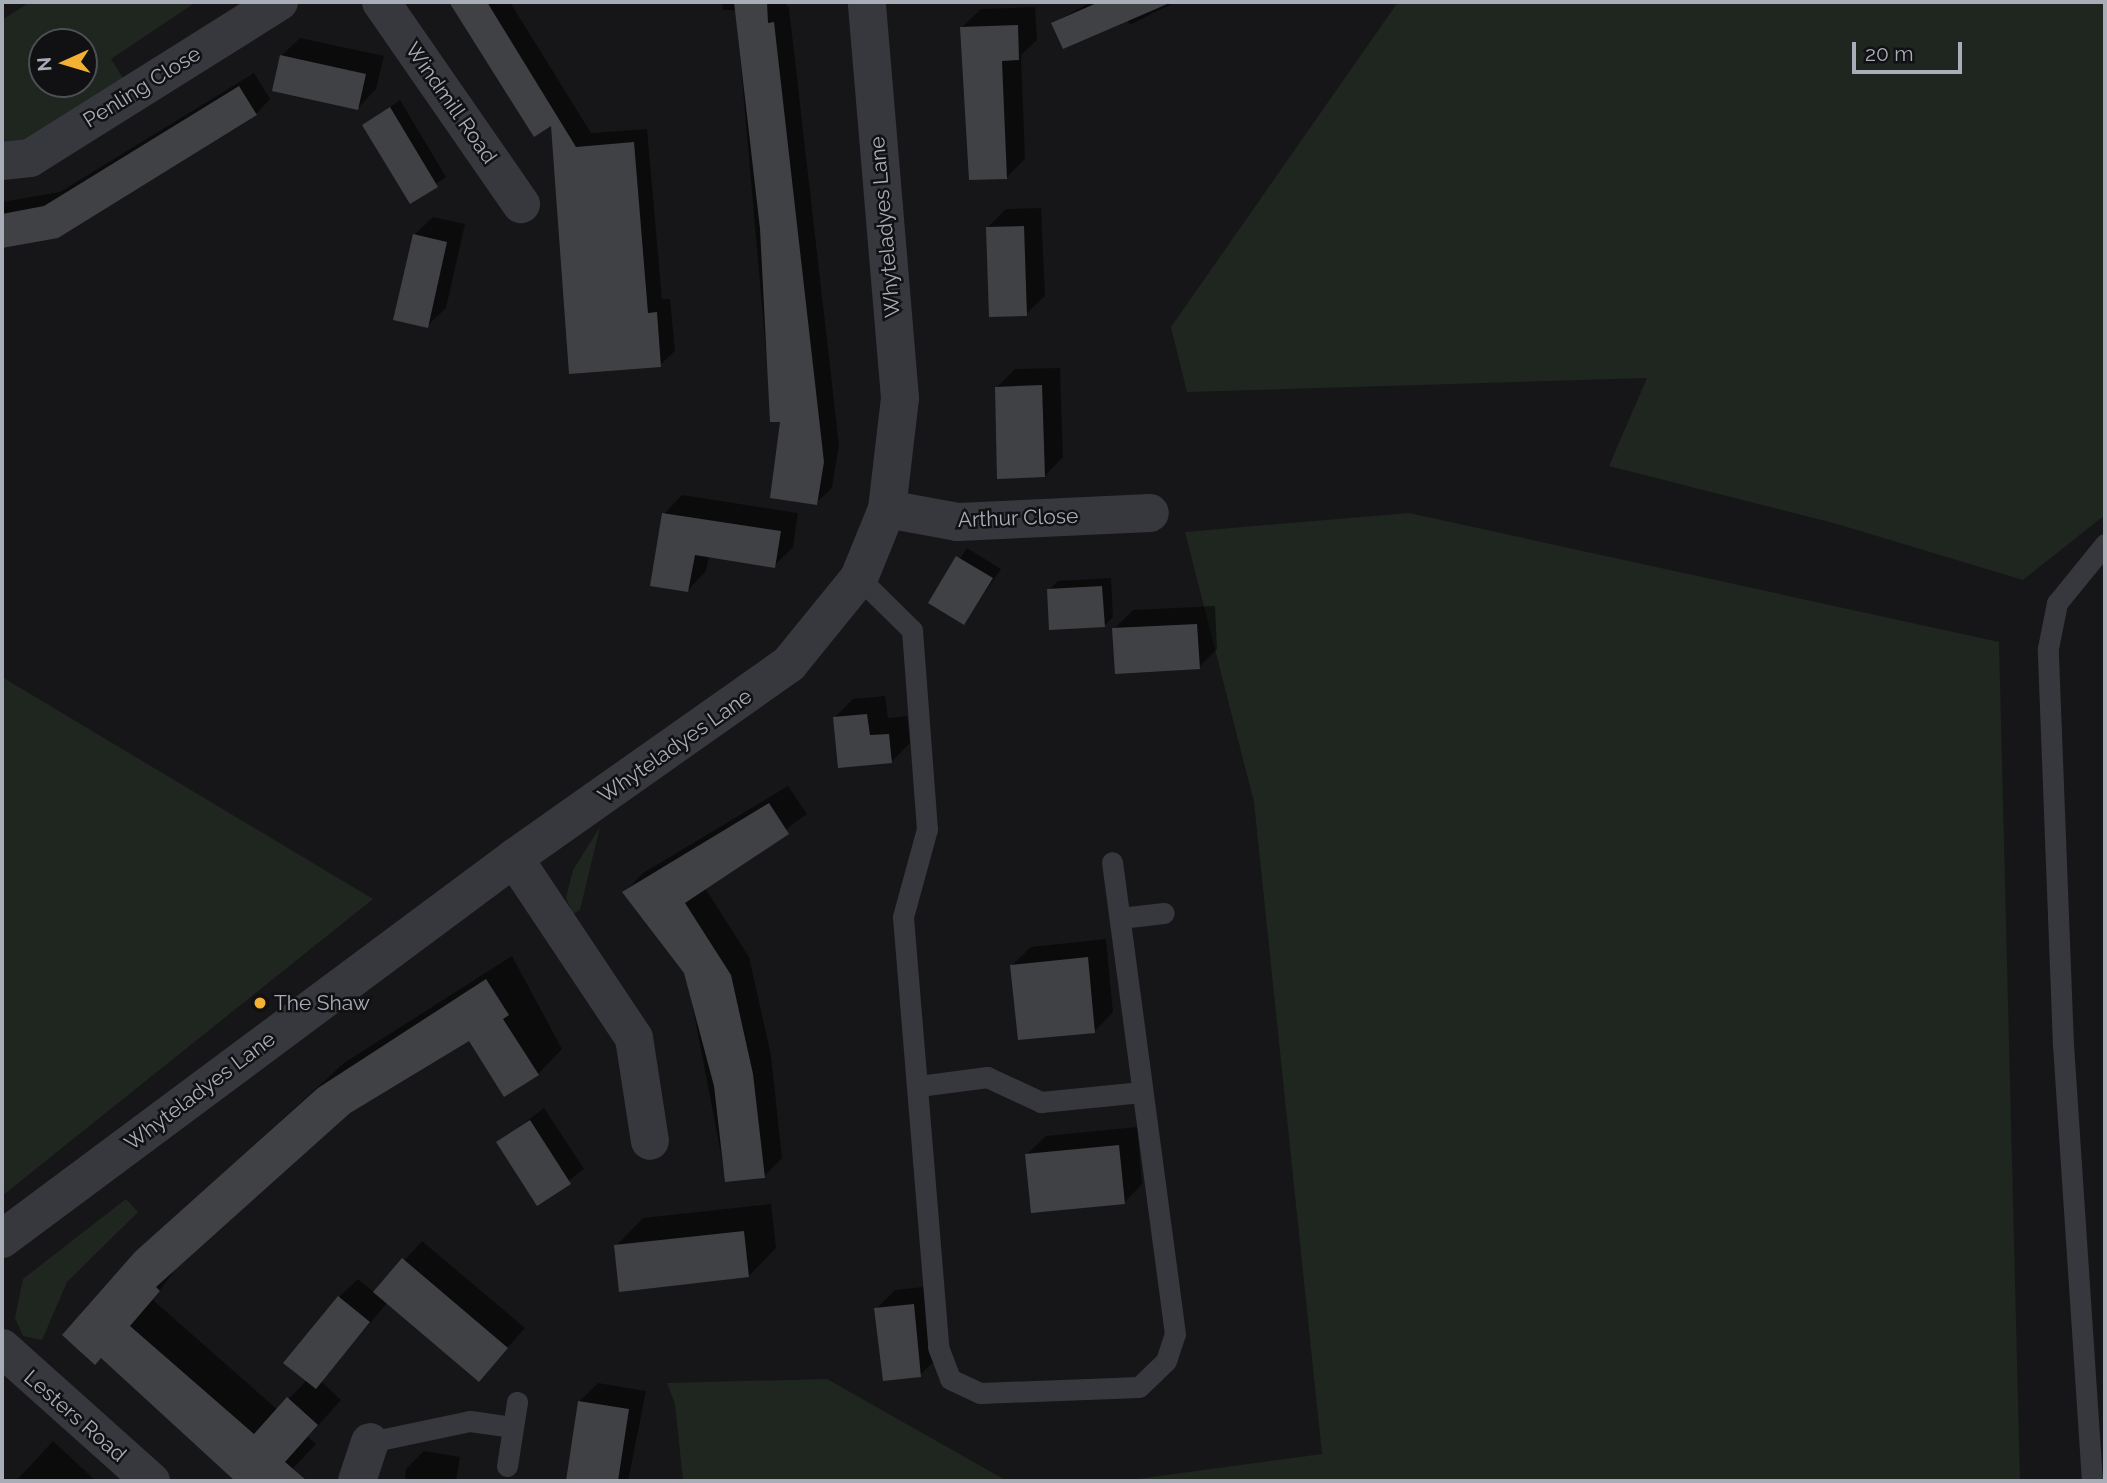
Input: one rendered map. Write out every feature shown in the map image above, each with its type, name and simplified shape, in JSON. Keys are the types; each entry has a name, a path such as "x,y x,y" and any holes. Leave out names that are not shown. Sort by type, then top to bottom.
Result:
{"street":[{"name":"Penling Close","path":"2,161 30,158 279,2"},
{"name":"Windmill Road","path":"381,2 521,204"},
{"name":"Whyteladyes Lane","path":"2,1239 514,858 789,664 859,578 887,509 900,397 867,2"},
{"name":"Arthur Close","path":"887,509 958,522 1150,513"},
{"path":"514,858 634,1038 650,1141"},
{"name":"Lesters Road","path":"2,1348 150,1481"},
{"path":"357,1481 370,1442"}],"lane":[{"path":"2092,1481 2063,1046 2048,648 2057,603 2105,544"},
{"path":"859,578 912,630 927,829 903,917 919,1086 938,1347 950,1378 980,1393 1139,1387 1166,1361 1175,1334 1112,862"},
{"path":"1119,918 1164,913"},
{"path":"919,1086 987,1077 1041,1102 1142,1092"},
{"path":"507,1466 517,1402"},
{"path":"370,1442 470,1421 512,1427"}],"shaded area":[{"path":"30,2 196,2 111,59 125,81 98,97 98,28 28,28 28,98 96,98 2,153 2,20"},
{"path":"1398,2 2105,2 2105,515 2023,580 1837,524 1609,466 1647,378 1187,392 1171,327"},
{"path":"1409,513 1999,642 2020,1481 1122,1481 1322,1454 1254,802 1185,532"},
{"path":"2,677 373,899 2,1196"},
{"path":"600,827 580,910 573,914 566,898 573,870"},
{"path":"126,1199 138,1212 67,1282 42,1340 23,1336 15,1318 23,1279"},
{"path":"827,1379 1007,1481 683,1481 675,1404 667,1383"}],"building":[{"path":"449,2 487,2 576,147 634,142 648,313 657,312 661,367 569,374 551,126 534,137"},
{"path":"734,2 767,2 768,23 774,22 824,462 817,505 770,498 780,422 770,422 760,229"},
{"path":"1099,2 1172,2 1063,49 1051,23"},
{"path":"1018,25 1019,60 1002,61 1007,179 969,180 960,27"},
{"path":"280,55 366,74 358,110 272,91"},
{"path":"239,86 257,115 58,238 2,248 2,214 44,206"},
{"path":"390,107 438,187 410,204 362,125"},
{"path":"1024,226 1027,316 989,317 986,227"},
{"path":"413,234 447,242 428,328 393,320"},
{"path":"1042,385 1045,477 997,479 995,387"},
{"path":"662,513 781,531 775,568 695,555 688,592 650,586"},
{"path":"956,556 993,578 964,625 928,603"},
{"path":"1102,586 1105,627 1049,630 1047,589"},
{"path":"1197,624 1200,669 1115,674 1112,628"},
{"path":"867,714 870,735 889,734 892,763 838,768 833,717"},
{"path":"769,803 789,834 685,903 731,975 753,1074 765,1178 725,1182 714,1086 684,973 622,892"},
{"path":"1088,957 1095,1033 1018,1040 1010,965"},
{"path":"486,979 509,1015 503,1019 539,1075 504,1097 469,1041 350,1113 156,1287 160,1291 130,1326 254,1434 287,1397 318,1425 285,1462 307,1481 235,1481 101,1358 95,1365 62,1335 135,1252 318,1088"},
{"path":"530,1120 571,1184 537,1206 496,1142"},
{"path":"1119,1145 1125,1204 1031,1213 1025,1154"},
{"path":"744,1231 749,1277 619,1292 614,1245"},
{"path":"402,1258 508,1348 479,1382 373,1292"},
{"path":"338,1296 370,1322 316,1389 283,1363"},
{"path":"914,1304 921,1377 883,1381 874,1308"},
{"path":"578,1401 629,1409 618,1481 566,1481"}],"place":[{"name":"The Shaw","path":"260,1003"}]}
